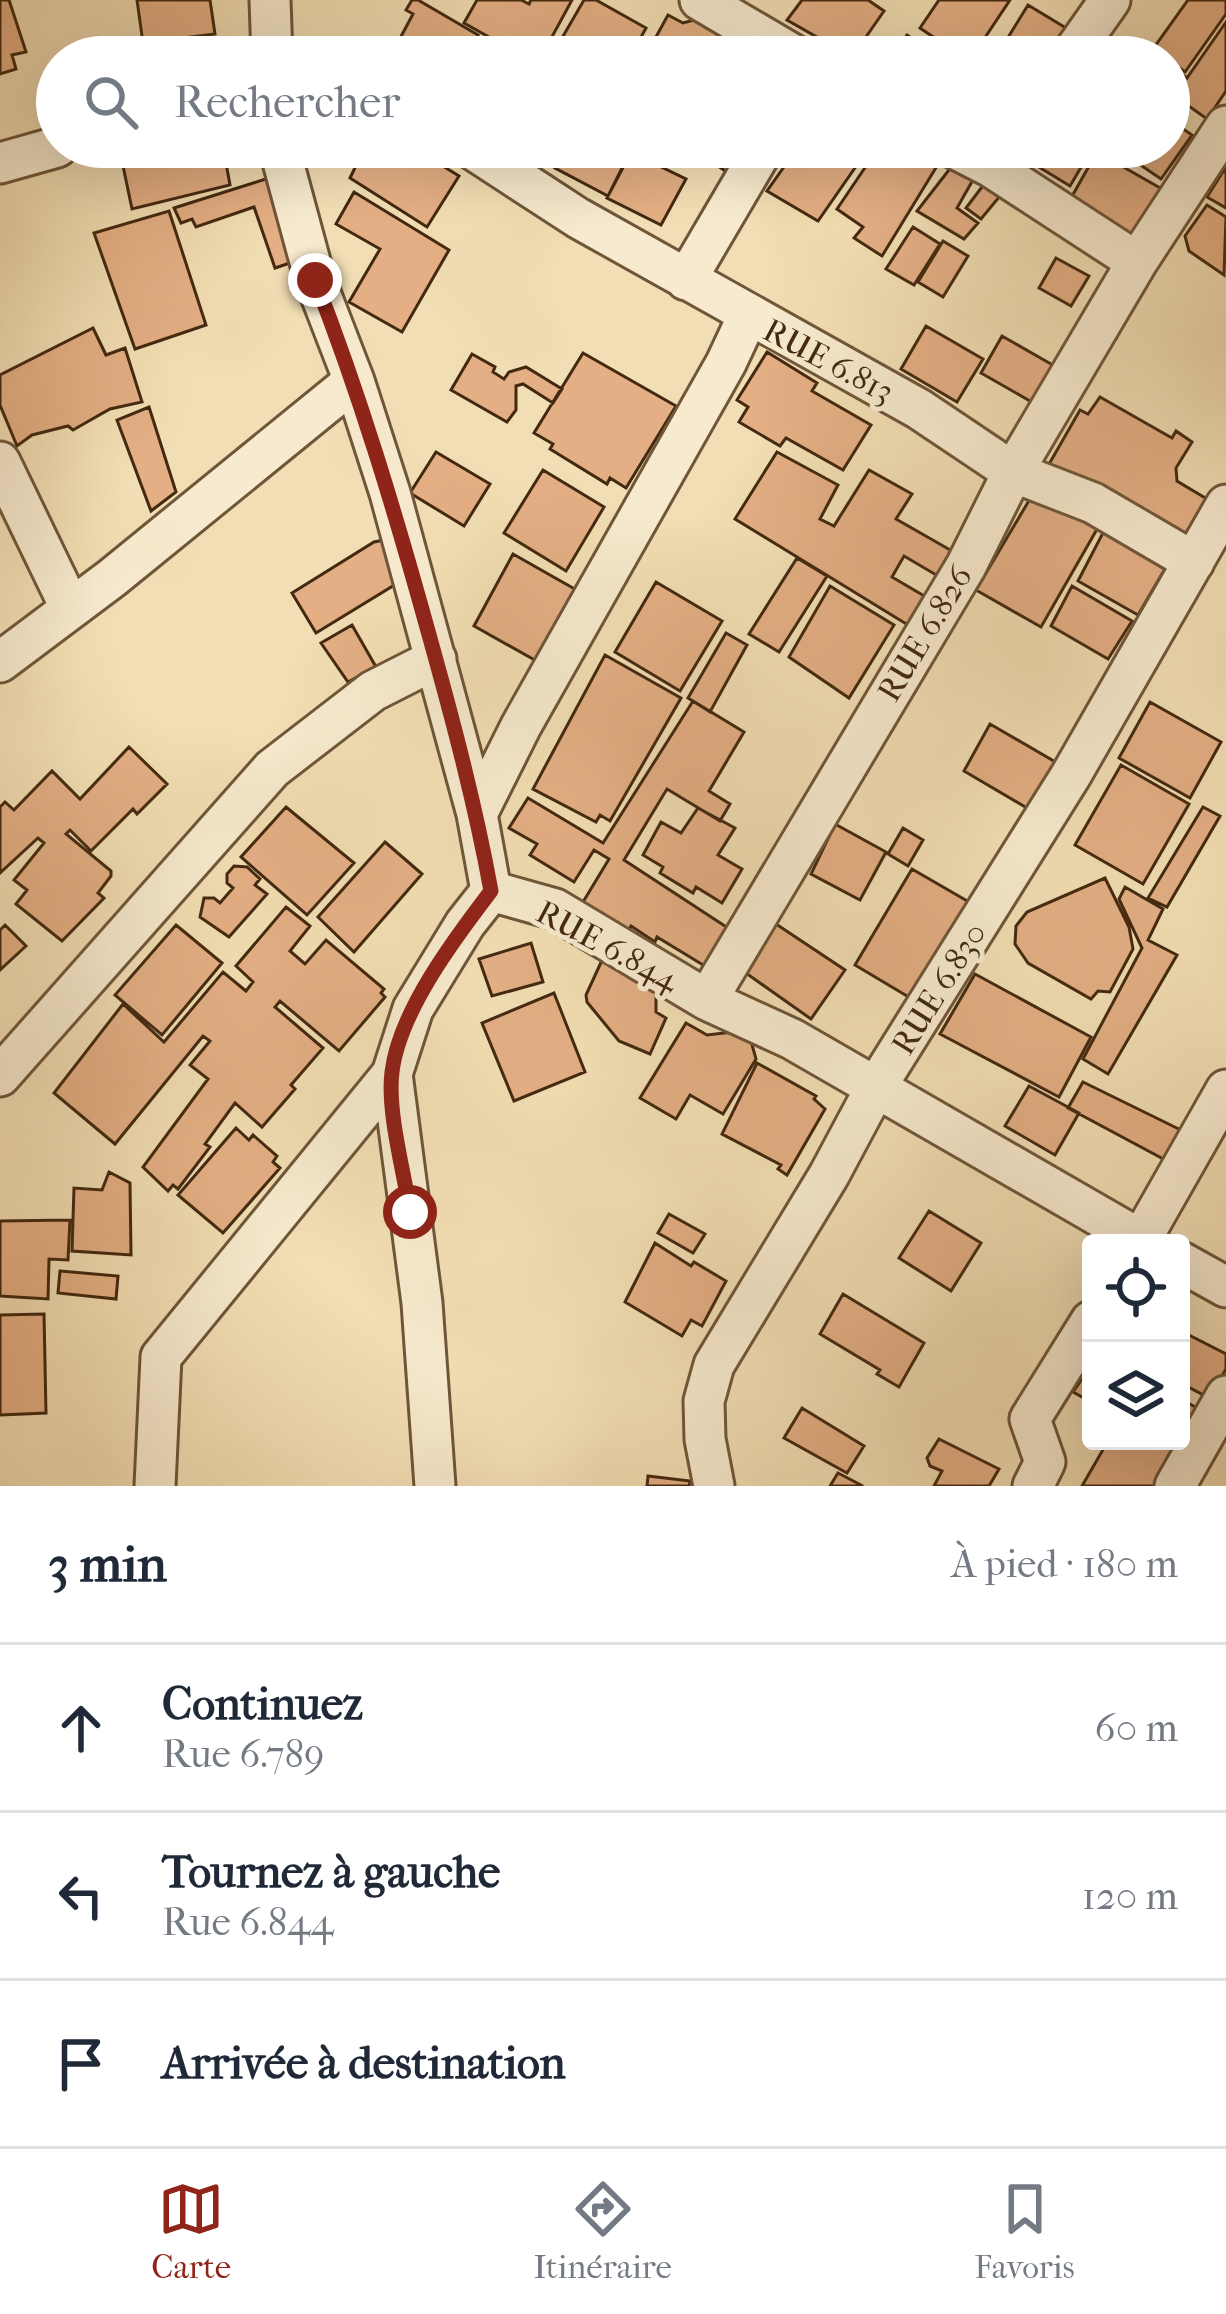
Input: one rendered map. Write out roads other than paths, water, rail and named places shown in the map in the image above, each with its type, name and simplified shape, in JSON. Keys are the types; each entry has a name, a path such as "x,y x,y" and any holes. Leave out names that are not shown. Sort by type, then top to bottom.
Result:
{"street":[{"path":"270,0 271,36"},
{"path":"1085,36 1110,0"},
{"path":"707,2 763,36"},
{"name":"RUE 6.826","path":"707,1000 966,566 1013,472 1137,262 1226,126"},
{"path":"0,163 36,153"},
{"path":"155,1486 161,1357 392,1074 413,1010 465,924 491,891 477,814 436,659 354,381 315,280 285,168"},
{"name":"RUE 6.813","path":"501,168 748,316 863,376 1013,472 1093,503 1194,562"},
{"path":"686,280 752,168"},
{"path":"1013,168 1137,262"},
{"path":"477,814 748,316"},
{"path":"0,662 112,578 354,381"},
{"path":"0,462 70,607"},
{"name":"RUE 6.830","path":"714,1486 704,1401 714,1365 829,1175 876,1087 1071,775 1226,505"},
{"path":"0,1076 272,769 373,692 436,659"},
{"name":"RUE 6.844","path":"491,891 555,909 707,1000 792,1039 1128,1234"},
{"path":"392,1074 422,1303 435,1486"},
{"path":"1146,1234 1226,1090"},
{"path":"1190,1267 1226,1287"},
{"path":"1033,1486 1045,1462 1030,1419 1082,1335"},
{"path":"1175,1486 1226,1396"}]}
